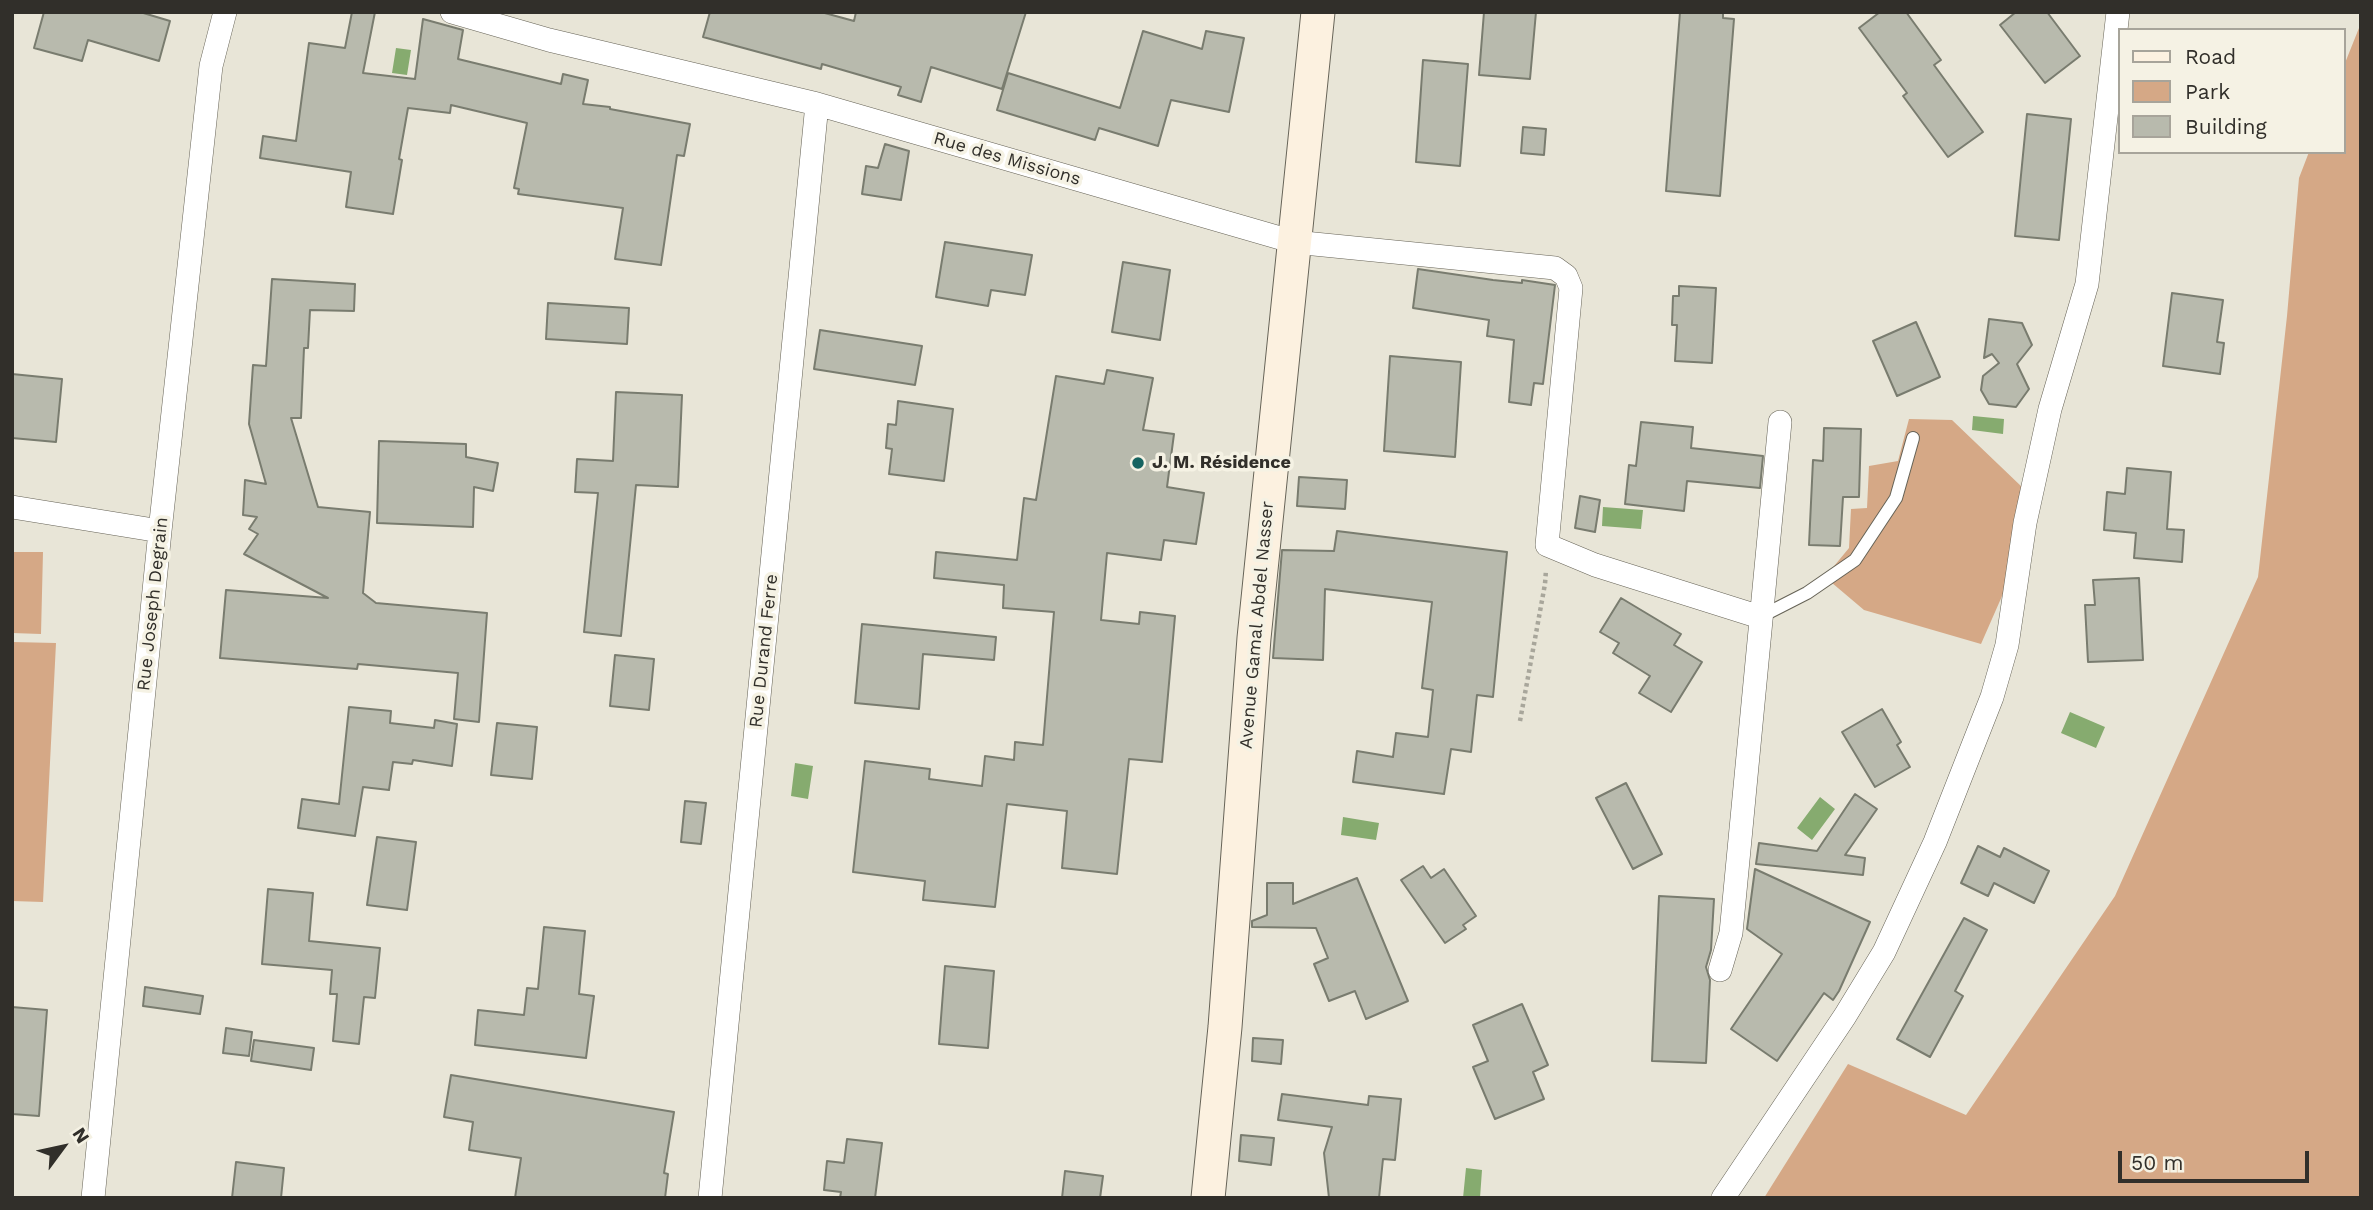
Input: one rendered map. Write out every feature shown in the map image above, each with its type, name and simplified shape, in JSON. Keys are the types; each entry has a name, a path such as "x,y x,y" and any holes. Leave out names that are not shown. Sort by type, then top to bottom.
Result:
{"street":[{"name":"Rue Joseph Degrain","path":"93,1198 160,531 211,66 225,12"},
{"name":"Rue des Missions","path":"452,12 550,40 817,104 1294,242 1555,268 1566,276 1571,288 1547,545"},
{"name":"Avenue Gamal Abdel Nasser","path":"1208,1198 1225,1027 1254,638 1318,12"},
{"path":"1723,1198 1845,1016 1884,952 1935,842 1992,697 2007,645 2025,523 2050,409 2087,284 2118,12"},
{"name":"Rue Durand Ferre","path":"710,1198 817,104"},
{"path":"1720,970 1731,933 1780,422"},
{"path":"12,507 160,531"},
{"path":"1547,545 1595,565 1760,617"}],"lane":[{"path":"1760,617 1807,593 1856,560 1896,498 1913,438"}],"path":[{"path":"1520,721 1545,584 1547,545"}],"green space":[{"path":"2361,23 2361,1198 1764,1198 1848,1064 1966,1115 2115,896 2258,577 2287,316 2299,178 2308,154 2345,154 2345,63"},
{"path":"1909,419 1952,420 2022,487 2006,587 1981,644 1864,610 1825,577 1849,548 1851,509 1867,508 1869,466 1898,461"},
{"path":"12,552 43,552 41,634 12,633"},
{"path":"12,642 56,643 43,902 12,901"}],"shaded area":[{"path":"396,48 411,50 407,75 392,73"},
{"path":"1973,416 2004,419 2003,434 1972,430"},
{"path":"1603,507 1643,510 1641,529 1602,526"},
{"path":"2070,712 2105,727 2096,748 2061,733"},
{"path":"795,763 813,766 808,799 791,796"},
{"path":"1820,797 1835,809 1812,840 1797,828"},
{"path":"1343,817 1379,823 1376,840 1341,835"},
{"path":"1466,1168 1482,1170 1480,1198 1463,1198"}],"building":[{"path":"44,12 140,12 170,21 159,61 88,40 82,61 34,48"},
{"path":"352,12 375,12 363,73 415,79 423,19 463,30 458,59 561,84 563,74 588,80 583,104 690,124 684,156 677,155 661,265 615,259 623,208 518,194 519,189 514,188 527,123 451,105 450,113 408,108 393,214 346,207 351,172 260,158 263,136 296,141 309,43 345,48"},
{"path":"710,12 821,12 854,21 856,12 1026,12 1002,89 931,67 921,102 898,95 901,87 822,64 821,69 703,37"},
{"path":"1484,12 1536,12 1530,79 1479,75"},
{"path":"1680,12 1723,12 1723,18 1734,19 1720,196 1666,191"},
{"path":"1880,12 1906,12 1941,60 1934,65 1983,132 1948,157 1903,96 1907,93 1859,28"},
{"path":"2016,12 2047,12 2080,56 2045,83 2000,25"},
{"path":"1143,31 1202,49 1206,31 1244,38 1229,112 1171,100 1158,146 1099,128 1095,140 997,110 1008,73 1120,108"},
{"path":"1423,60 1468,64 1460,166 1416,162"},
{"path":"2027,114 2071,119 2059,240 2015,236"},
{"path":"1523,127 1546,129 1544,155 1521,153"},
{"path":"885,144 909,151 901,200 862,194 866,166 878,168"},
{"path":"945,242 1032,255 1025,295 991,290 988,306 936,297"},
{"path":"1123,262 1170,270 1160,340 1112,332"},
{"path":"1418,269 1493,280 1522,283 1522,280 1555,285 1543,384 1534,383 1531,405 1509,402 1514,340 1487,336 1489,320 1413,308"},
{"path":"272,279 355,284 354,311 310,310 308,348 304,348 301,418 291,418 318,507 370,512 363,593 376,603 487,613 479,722 454,719 458,673 358,664 357,669 220,658 226,590 328,598 244,554 258,534 249,529 257,517 243,515 245,480 266,484 249,424 253,365 266,366"},
{"path":"1679,286 1716,288 1712,363 1675,361 1677,325 1672,325 1673,296 1679,296"},
{"path":"2172,293 2223,300 2217,342 2224,343 2220,374 2163,366"},
{"path":"548,303 629,308 627,344 546,339"},
{"path":"1989,319 2022,323 2032,345 2017,364 2029,389 2016,407 1989,404 1981,390 1983,376 1999,363 1992,354 1984,358"},
{"path":"1916,322 1940,377 1897,396 1873,341"},
{"path":"820,330 922,346 915,385 814,369"},
{"path":"1390,356 1461,362 1455,457 1384,451"},
{"path":"1107,370 1153,378 1143,430 1174,434 1167,487 1204,493 1196,544 1164,540 1161,560 1107,553 1101,620 1139,624 1140,612 1175,616 1162,762 1129,759 1117,874 1062,868 1067,811 1007,804 995,907 923,900 925,881 853,872 865,761 930,769 929,779 982,786 985,756 1014,760 1015,742 1043,745 1054,612 1003,608 1004,585 934,578 936,552 1017,560 1024,498 1036,500 1056,376 1104,384"},
{"path":"12,374 62,379 56,442 12,438"},
{"path":"616,392 682,395 678,487 636,485 621,636 584,632 598,493 575,492 577,459 613,461"},
{"path":"898,401 953,409 944,481 889,474 892,449 886,448 888,424 896,425"},
{"path":"1641,422 1693,427 1691,448 1763,456 1760,488 1687,481 1684,511 1625,504 1629,465 1636,466"},
{"path":"1824,428 1861,429 1859,497 1843,497 1840,546 1809,545 1813,460 1823,461"},
{"path":"379,441 466,444 466,457 498,463 493,491 474,487 473,527 377,523"},
{"path":"2127,468 2171,472 2167,529 2184,530 2182,562 2134,558 2136,533 2104,530 2107,492 2125,494"},
{"path":"1299,477 1347,480 1345,509 1297,506"},
{"path":"1580,496 1600,500 1595,532 1575,528"},
{"path":"1337,531 1507,552 1493,697 1477,695 1471,752 1451,749 1444,794 1353,782 1357,751 1393,757 1396,733 1428,737 1433,690 1422,688 1432,602 1325,589 1323,660 1273,658 1282,550 1334,551"},
{"path":"2139,578 2143,660 2088,662 2085,605 2095,605 2093,580"},
{"path":"1621,598 1681,634 1674,645 1702,662 1671,712 1639,693 1650,676 1613,653 1619,643 1600,632"},
{"path":"862,624 996,637 994,660 923,654 919,709 855,703"},
{"path":"615,655 654,659 649,710 610,706"},
{"path":"349,707 391,711 390,723 434,728 435,720 457,724 452,766 413,760 412,764 393,762 389,790 363,787 355,836 298,828 302,799 339,804"},
{"path":"1882,709 1901,742 1897,745 1910,767 1875,787 1842,732"},
{"path":"497,723 537,727 532,779 491,775"},
{"path":"1626,783 1662,854 1633,869 1596,798"},
{"path":"1855,794 1877,809 1845,855 1865,858 1863,875 1756,864 1759,843 1817,851"},
{"path":"685,801 706,803 701,844 681,842"},
{"path":"377,837 416,842 407,910 367,905"},
{"path":"1978,846 2000,857 2004,848 2049,871 2034,903 1994,883 1988,896 1961,883"},
{"path":"1423,866 1431,878 1444,869 1476,916 1463,925 1466,929 1445,943 1401,880"},
{"path":"1755,869 1870,922 1833,1000 1824,993 1777,1061 1731,1029 1782,954 1747,929"},
{"path":"1357,878 1408,1001 1366,1019 1355,991 1329,1001 1314,964 1328,958 1316,928 1252,927 1252,921 1267,915 1267,883 1293,883 1293,904"},
{"path":"268,889 313,893 309,941 380,948 375,998 364,997 359,1044 333,1041 337,994 330,994 332,970 262,964"},
{"path":"1659,896 1714,899 1711,950 1706,967 1710,980 1706,1063 1652,1061"},
{"path":"1964,918 1987,930 1955,991 1963,996 1930,1057 1897,1039"},
{"path":"544,927 585,931 579,994 594,996 586,1058 475,1045 478,1010 524,1015 527,988 538,989"},
{"path":"945,966 994,971 988,1048 939,1044"},
{"path":"145,987 203,996 200,1014 143,1006"},
{"path":"1522,1004 1548,1065 1533,1072 1544,1099 1495,1119 1473,1067 1488,1061 1473,1025"},
{"path":"12,1007 47,1010 39,1116 12,1114"},
{"path":"226,1028 252,1032 249,1056 223,1053"},
{"path":"1253,1038 1283,1040 1281,1064 1252,1061"},
{"path":"254,1040 314,1048 311,1070 251,1061"},
{"path":"451,1075 674,1112 664,1173 668,1174 665,1198 515,1198 521,1158 469,1150 473,1122 444,1117"},
{"path":"1282,1094 1368,1105 1369,1096 1401,1099 1395,1160 1383,1159 1379,1198 1329,1198 1324,1153 1332,1127 1278,1120"},
{"path":"1241,1135 1274,1138 1271,1165 1239,1161"},
{"path":"847,1139 882,1143 875,1198 840,1198 841,1192 824,1190 827,1161 844,1163"},
{"path":"236,1162 284,1168 281,1198 232,1198"},
{"path":"1065,1171 1103,1176 1100,1198 1062,1198"}],"place":[{"name":"J. M. Résidence","path":"1138,463"}]}
